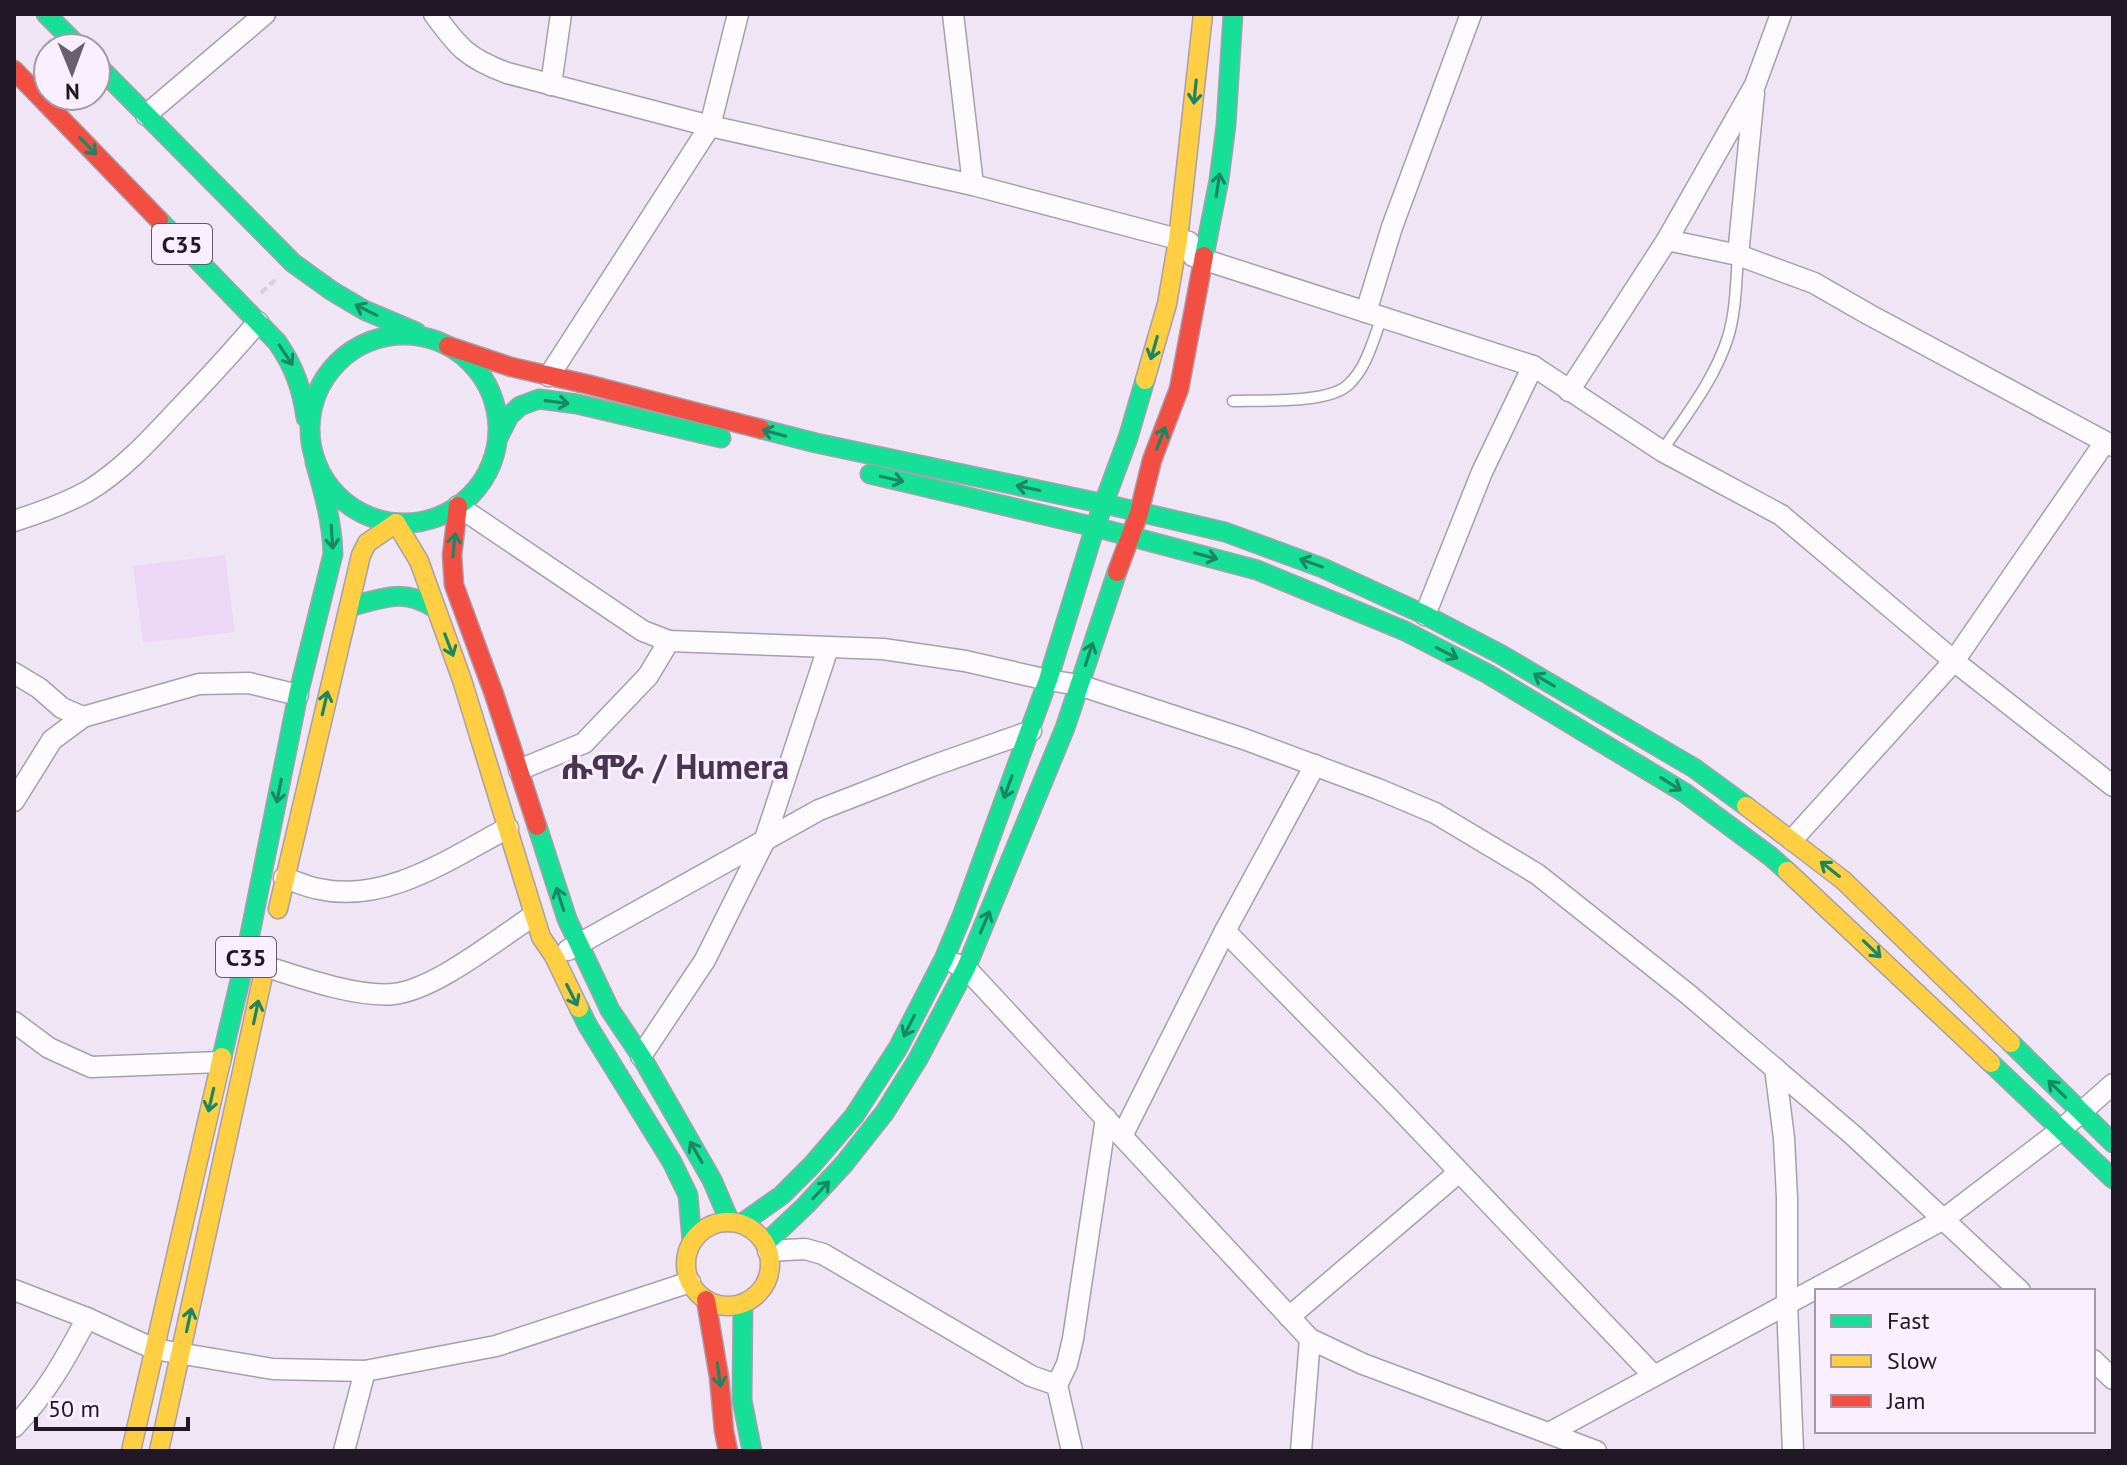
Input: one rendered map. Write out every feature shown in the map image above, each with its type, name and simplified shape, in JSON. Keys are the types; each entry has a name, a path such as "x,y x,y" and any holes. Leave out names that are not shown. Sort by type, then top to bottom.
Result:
{"street":[{"path":"46,14 64,32"},
{"path":"146,115 265,14"},
{"path":"434,14 467,54 507,73 710,126 973,185 1206,252 1374,315 1533,366 1662,451 1781,515 1954,661 2113,786"},
{"path":"551,85 561,14"},
{"path":"549,376 710,126 738,14"},
{"path":"953,14 973,185"},
{"path":"692,1241 715,1224 736,1223 782,1195 854,1116 898,1048 944,959 962,916 1031,731 1095,527 1128,438 1167,304 1177,246 1203,14"},
{"path":"766,1248 835,1174 885,1112 918,1059 966,968 1065,728 1104,607 1139,513 1152,460 1179,389 1219,180 1233,14"},
{"path":"1374,315 1389,236 1471,14"},
{"path":"1569,391 1667,240 1755,85 1781,14"},
{"name":"C35","path":"14,70 277,342 291,361 303,394 310,441 332,530 333,554 298,695 245,959 131,1451"},
{"name":"C35","path":"112,80 293,263 364,310 443,343 468,360 489,388 497,411 496,451 485,476 468,498 446,513 422,521 396,523 366,515 347,504 331,489 315,462"},
{"path":"1738,255 1755,85"},
{"path":"1667,240 1738,255 1814,283 2109,444 1954,661 1792,840"},
{"path":"14,521 48,510 88,490 144,446 224,361 251,315"},
{"name":"C35","path":"310,441 314,398 329,371 344,356 361,345 391,336 414,335 443,343"},
{"path":"443,343 511,367 814,452 1105,504 1225,532 1323,568 1425,615 1500,654 1694,768 1792,840 1843,880 2113,1143"},
{"path":"1425,615 1482,472 1533,366"},
{"path":"498,438 509,416 520,406 539,399 577,404 738,442"},
{"path":"783,453 814,452 849,469 1095,527 1257,570 1392,625 1488,674 1685,793 1770,856 1813,893 2113,1179"},
{"path":"396,523 419,561 466,691 541,937 554,956 588,1026 672,1162 688,1195 692,1241 686,1272 696,1292 706,1300 730,1306 754,1297 768,1276 770,1264 766,1248 759,1236 736,1223 641,1056 610,1010 567,919 494,694 454,585 452,555 458,506 643,631 669,641 883,649 965,661 1079,685 1315,765 1435,813 1537,874 1689,995 1854,1136 2018,1289"},
{"name":"C35","path":"275,922 361,555 367,543 396,523"},
{"path":"349,607 401,595 423,598 436,609"},
{"path":"519,770 584,743 648,676 669,641"},
{"path":"641,1056 705,960 764,842 828,648"},
{"path":"14,673 39,688 62,708 83,717"},
{"path":"14,801 52,740 83,717 199,684 249,683 298,695"},
{"path":"1573,724 1583,703"},
{"path":"554,956 579,945 819,810 1031,731"},
{"path":"1122,1136 1225,931 1315,765"},
{"path":"284,878 317,889 379,890 401,883 508,828"},
{"path":"245,959 267,959 347,990 370,995 395,994 436,980 533,916"},
{"path":"1225,931 1654,1376"},
{"name":"C35","path":"159,1451 267,959"},
{"path":"944,959 966,968 1310,1339 1363,1364 1596,1451"},
{"path":"14,1022 49,1048 91,1067 220,1062"},
{"path":"1775,1068 1784,1138 1787,1198 1787,1304 1793,1451"},
{"path":"1549,1433 1944,1219 2062,1129 2113,1084"},
{"path":"1072,1451 1057,1385 1067,1364 1073,1339 1106,1118"},
{"path":"1289,1317 1458,1173"},
{"path":"766,1248 805,1249 823,1254 1031,1376 1057,1385"},
{"path":"14,1290 87,1318 154,1349 273,1369 365,1371 496,1346 690,1282"},
{"path":"706,1300 728,1451"},
{"path":"743,1303 742,1398 752,1451"},
{"path":"14,1427 58,1372 87,1318"},
{"path":"1301,1451 1310,1339"},
{"path":"2095,1362 2113,1379"},
{"path":"347,1449 365,1371"}],"lane":[{"path":"1662,451 1716,369 1729,336 1738,255"},
{"path":"1233,401 1321,397 1336,393 1348,385 1367,357 1374,315"}],"path":[{"path":"251,315 293,263"}],"shaded area":[{"path":"225,555 235,632 143,643 133,566"}],"traffic: fast":[{"path":"46,14 64,32"},
{"path":"1204,256 1226,125 1233,14"},
{"path":"112,80 293,263 364,310 416,332"},
{"path":"159,220 277,342 296,378 306,418"},
{"path":"404,335 440,342 471,362 491,393 498,429 491,465 471,496 440,516 404,523 368,516 337,496 317,465 310,429 317,393 337,362 368,342 404,335"},
{"path":"741,1224 782,1195 854,1116 898,1048 944,959 1048,680 1145,380"},
{"path":"498,438 509,416 520,406 539,399 577,404 721,438"},
{"path":"761,429 1225,532 1323,568 1500,654 1694,768 1746,806"},
{"path":"222,1057 298,695 333,554 329,519 315,462"},
{"path":"870,474 1095,527 1257,570 1405,631 1488,674 1685,793 1787,871"},
{"path":"765,1244 844,1164 885,1112 918,1059 966,968 1065,728 1117,572"},
{"path":"349,607 404,596 436,609"},
{"path":"537,826 567,919 610,1010 641,1056 712,1180 730,1222"},
{"path":"579,1008 672,1162 688,1195 692,1241"},
{"path":"2011,1043 2113,1143"},
{"path":"1991,1063 2113,1179"},
{"path":"743,1303 742,1400 752,1451"}],"traffic: slow":[{"path":"1145,380 1167,304 1178,240 1203,14"},
{"path":"396,523 419,561 462,680 541,937 554,956 579,1008"},
{"path":"278,909 361,555 367,543 396,523"},
{"path":"1746,806 1843,880 2011,1043"},
{"path":"1787,871 1991,1063"},
{"path":"159,1451 266,962"},
{"path":"131,1451 222,1057"},
{"path":"728,1222 744,1225 758,1234 767,1248 770,1264 767,1280 758,1294 744,1303 728,1306 712,1303 698,1294 689,1280 686,1264 689,1248 698,1234 712,1225 728,1222"}],"traffic: jam":[{"path":"14,70 159,220"},
{"path":"1117,572 1139,513 1152,460 1179,389 1204,256"},
{"path":"448,346 511,367 761,429"},
{"path":"458,506 452,555 454,585 537,826"},
{"path":"706,1300 728,1451"}],"district":[{"name":"ሑሞራ / Humera","path":"675,766"}]}
